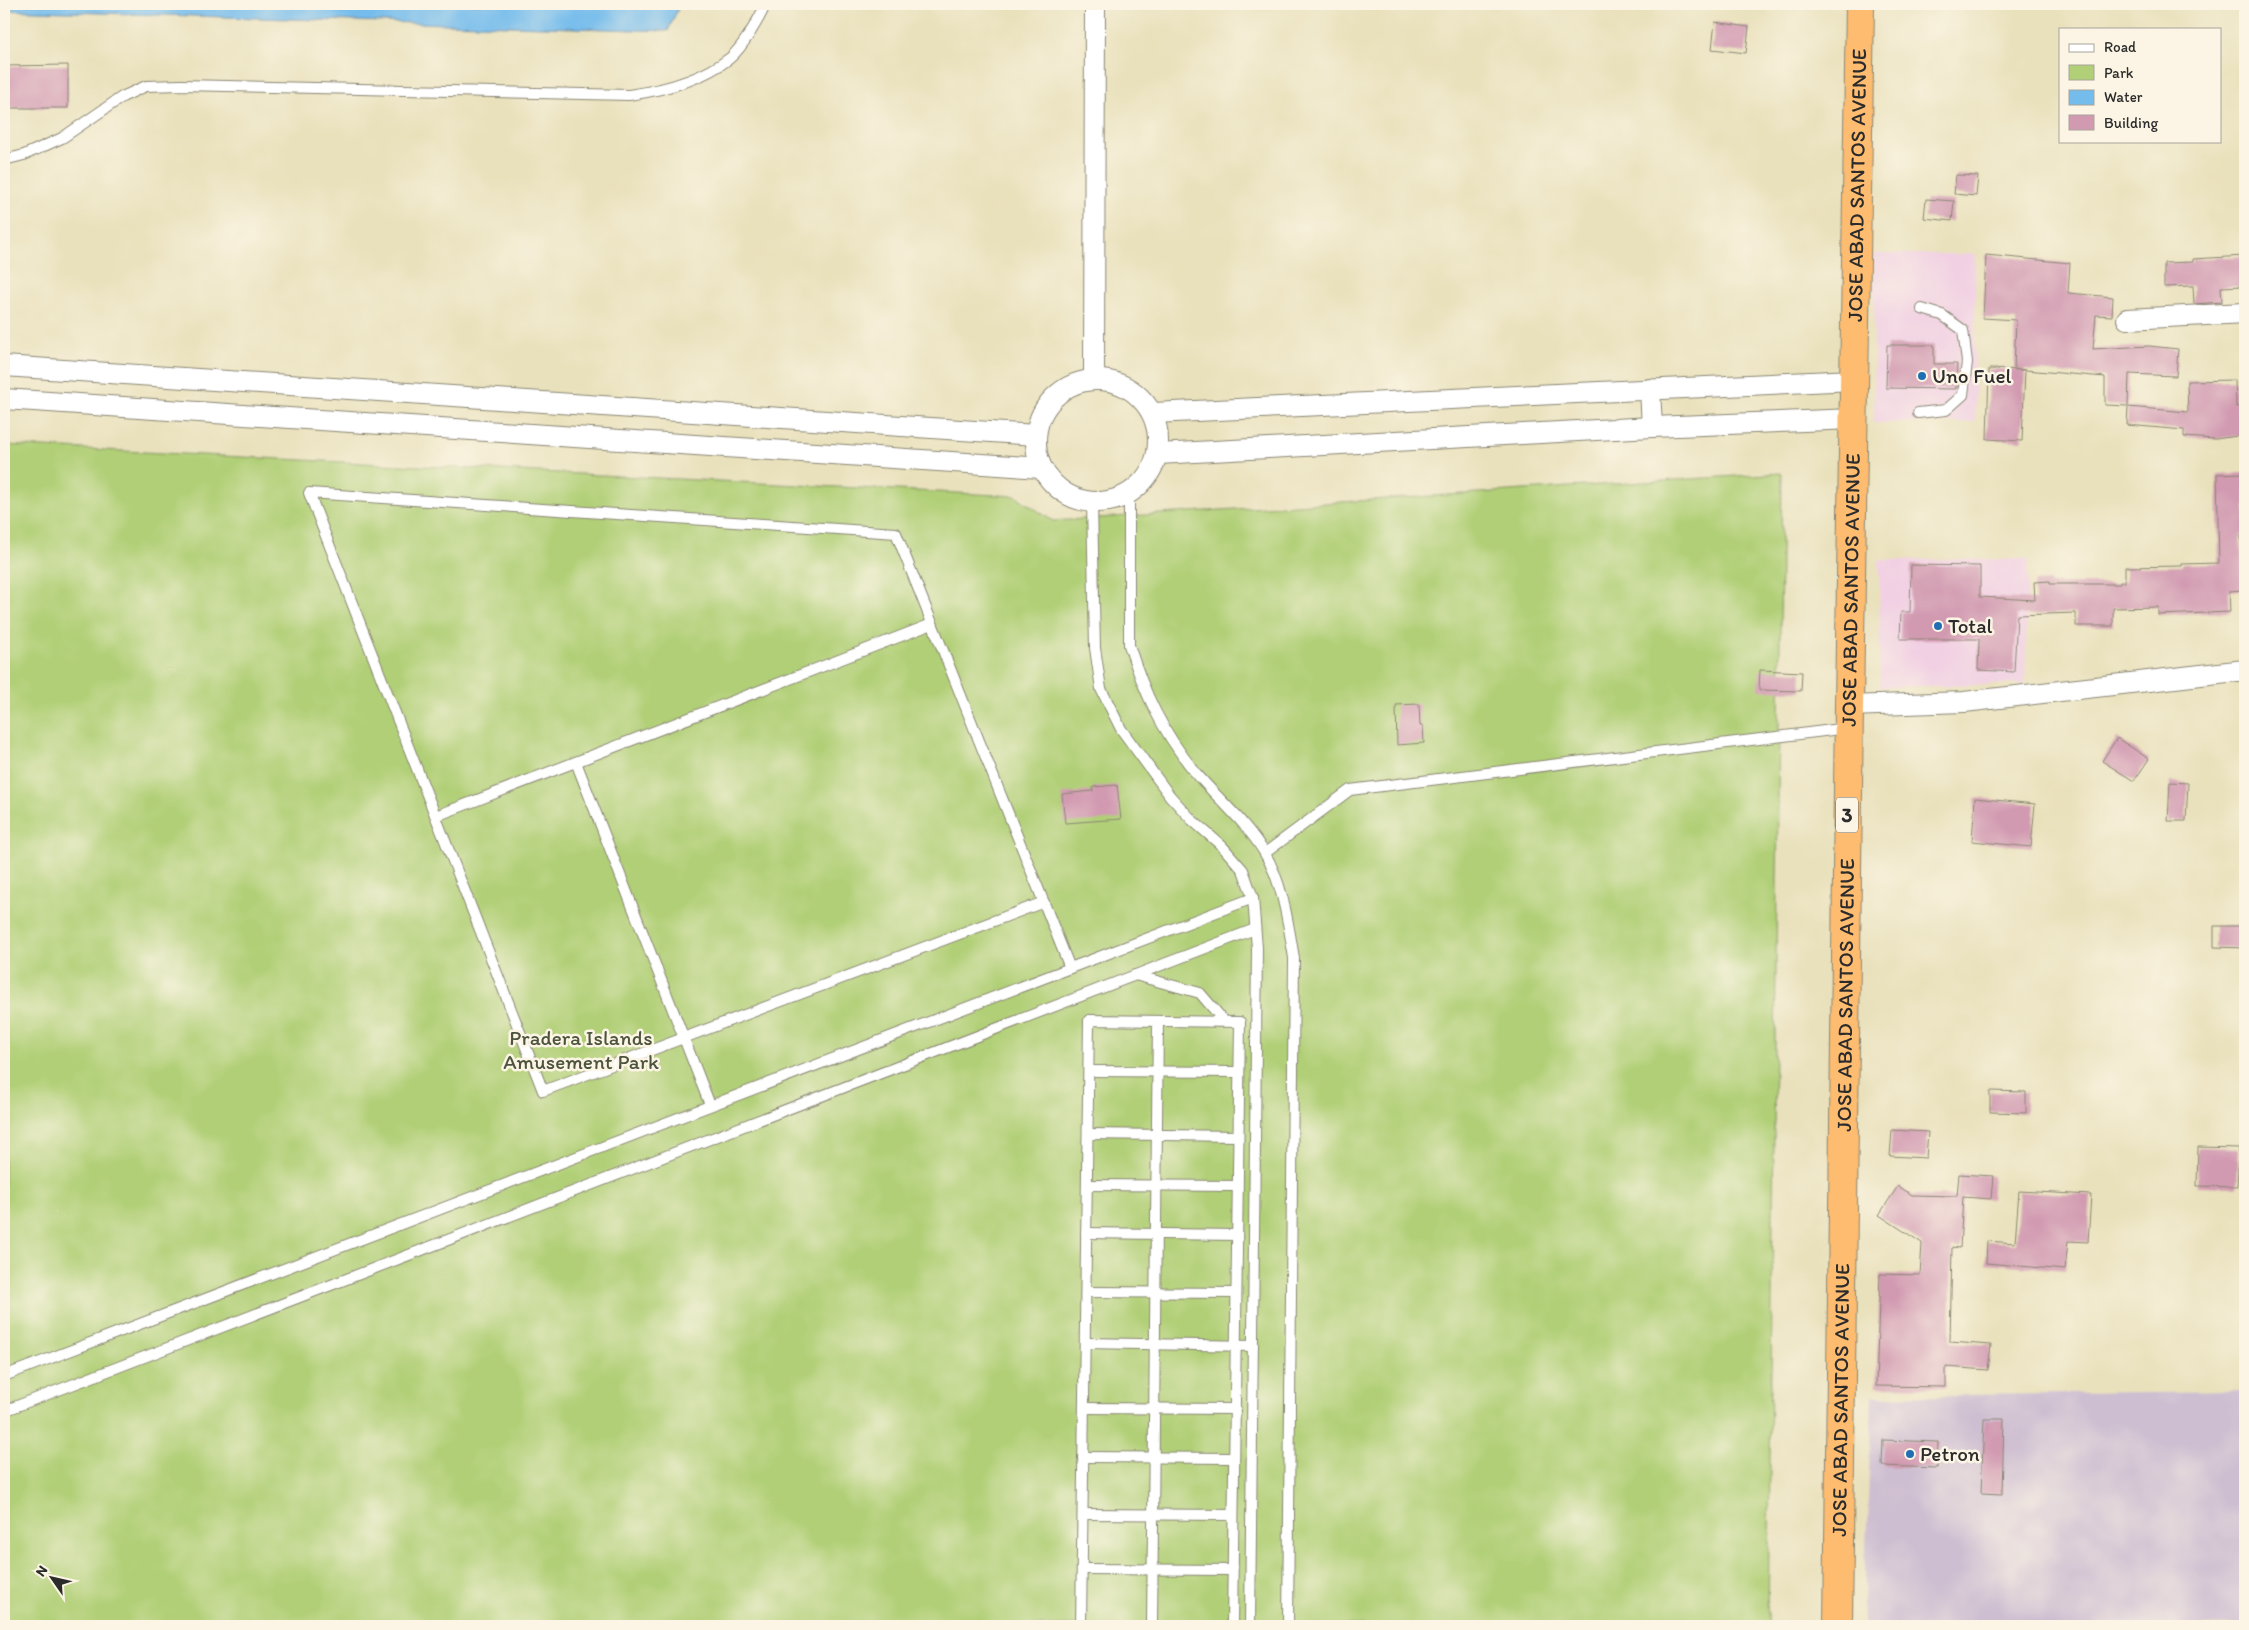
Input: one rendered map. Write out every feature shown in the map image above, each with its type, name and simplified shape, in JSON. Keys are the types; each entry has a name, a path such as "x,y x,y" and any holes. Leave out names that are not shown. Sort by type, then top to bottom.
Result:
{"highway":[{"name":"JOSE ABAD SANTOS AVENUE","path":"1838,1626 1848,717 1860,4"}],"street":[{"path":"1094,379 1095,4"},
{"path":"2127,318 2245,312"},
{"path":"4,366 1036,435"},
{"path":"1094,379 1112,381 1128,387 1142,398 1152,413 1158,426 1158,454 1151,472 1139,487 1123,497 1104,502 1092,502 1068,495 1053,484 1042,468 1037,452 1036,435 1040,418 1049,403 1062,391 1077,382 1094,379"},
{"path":"1152,413 1854,380"},
{"path":"1650,389 1652,427"},
{"path":"4,399 1042,468"},
{"path":"1158,454 1652,427 1854,419"},
{"path":"1848,717 2245,670"}],"lane":[{"path":"4,160 24,155 62,138 122,97 146,86 182,85 630,94 659,91 696,78 731,58 758,21 766,4"},
{"path":"1918,413 1946,410 1963,396 1967,362 1963,330 1942,315 1922,309"},
{"path":"1044,902 544,1091 309,493 896,533 1044,902 1070,968"},
{"path":"1129,493 1129,645 1136,668 1163,728 1196,773 1246,828 1265,853 1286,914 1294,958 1288,1626"},
{"path":"1092,502 1095,648 1101,688 1121,730 1170,796 1192,820 1222,846 1243,870 1253,898 1257,948 1250,1626"},
{"path":"436,816 932,624"},
{"path":"1265,853 1350,790 1848,717"},
{"path":"576,762 710,1105"},
{"path":"4,1376 1253,898"},
{"path":"4,1411 1255,929"},
{"path":"1135,975 1200,993 1224,1021"},
{"path":"1081,1626 1089,1020 1240,1022 1232,1626"},
{"path":"1152,1626 1158,1021"},
{"path":"1089,1071 1239,1072"},
{"path":"1088,1134 1238,1136"},
{"path":"1087,1185 1237,1186"},
{"path":"1086,1233 1237,1234"},
{"path":"1086,1292 1236,1293"},
{"path":"1085,1343 1235,1344 1252,1346"},
{"path":"1084,1408 1234,1409"},
{"path":"1084,1457 1234,1458"},
{"path":"1083,1514 1233,1515"},
{"path":"1082,1569 1232,1570"}],"shaded area":[{"path":"1874,254 1975,254 1975,422 1874,423"},
{"path":"2028,559 2025,684 1880,687 1879,560"},
{"path":"2245,1392 2245,1626 1863,1626 1872,1396"}],"green space":[{"name":"Pradera Islands Amusement Park","path":"4,445 1016,496 1053,521 1782,473 1768,1626 4,1626"}],"water":[{"path":"4,4 680,4 668,31 4,10"}],"building":[{"path":"1715,22 1749,27 1746,53 1712,49"},
{"path":"68,65 68,108 4,108 4,66"},
{"path":"1956,175 1978,176 1976,196 1954,194"},
{"path":"1926,199 1954,201 1952,221 1924,218"},
{"path":"1986,255 2070,263 2068,293 2113,297 2112,316 2096,315 2093,349 2149,346 2178,349 2176,376 2129,374 2128,406 2105,405 2105,377 2014,369 2016,320 1983,318"},
{"path":"2245,256 2245,286 2221,287 2222,302 2194,304 2193,286 2164,287 2164,263 2193,262 2193,259"},
{"name":"Uno Fuel","path":"1887,345 1934,345 1934,364 1957,364 1956,389 1886,388"},
{"path":"1989,369 2025,370 2022,441 1987,439"},
{"path":"2235,380 2236,407 2245,406 2245,435 2215,439 2184,437 2184,430 2127,425 2128,407 2188,412 2187,381"},
{"path":"2245,473 2245,535 2241,535 2243,590 2229,591 2230,612 2158,615 2158,607 2113,608 2113,626 2076,626 2076,613 2017,615 2014,672 1978,670 1979,639 1900,639 1901,612 1910,612 1911,565 1980,566 1980,597 2035,600 2034,582 2050,581 2050,584 2120,584 2120,582 2125,582 2125,567 2219,563 2217,474"},
{"path":"1760,670 1802,672 1801,691 1759,690"},
{"path":"1419,704 1420,726 1423,726 1424,743 1397,745 1396,705"},
{"path":"2117,738 2149,759 2134,781 2102,761"},
{"path":"2170,782 2188,783 2186,821 2168,821"},
{"path":"1117,785 1121,819 1065,823 1062,794 1093,791 1093,787"},
{"path":"1975,798 2035,804 2031,847 1972,841"},
{"path":"2214,926 2245,926 2245,948 2214,947"},
{"path":"1990,1091 2026,1092 2026,1113 1990,1112"},
{"path":"1892,1130 1928,1132 1926,1158 1890,1156"},
{"path":"2198,1147 2239,1148 2237,1187 2197,1186"},
{"path":"1959,1174 1993,1176 1991,1199 1963,1197 1960,1248 1952,1247 1950,1342 1991,1345 1988,1370 1946,1367 1946,1387 1876,1386 1880,1274 1920,1275 1922,1243 1879,1215 1898,1186 1912,1195 1957,1196"},
{"path":"2019,1191 2091,1195 2088,1242 2068,1241 2065,1270 1986,1263 1987,1241 2015,1243"},
{"path":"1984,1419 2004,1419 2002,1494 1981,1493"},
{"name":"Petron","path":"1883,1440 1938,1442 1937,1468 1882,1466"}],"place":[{"name":"Uno Fuel","path":"1922,376"},
{"name":"Total","path":"1938,626"},
{"name":"Petron","path":"1910,1454"}]}
